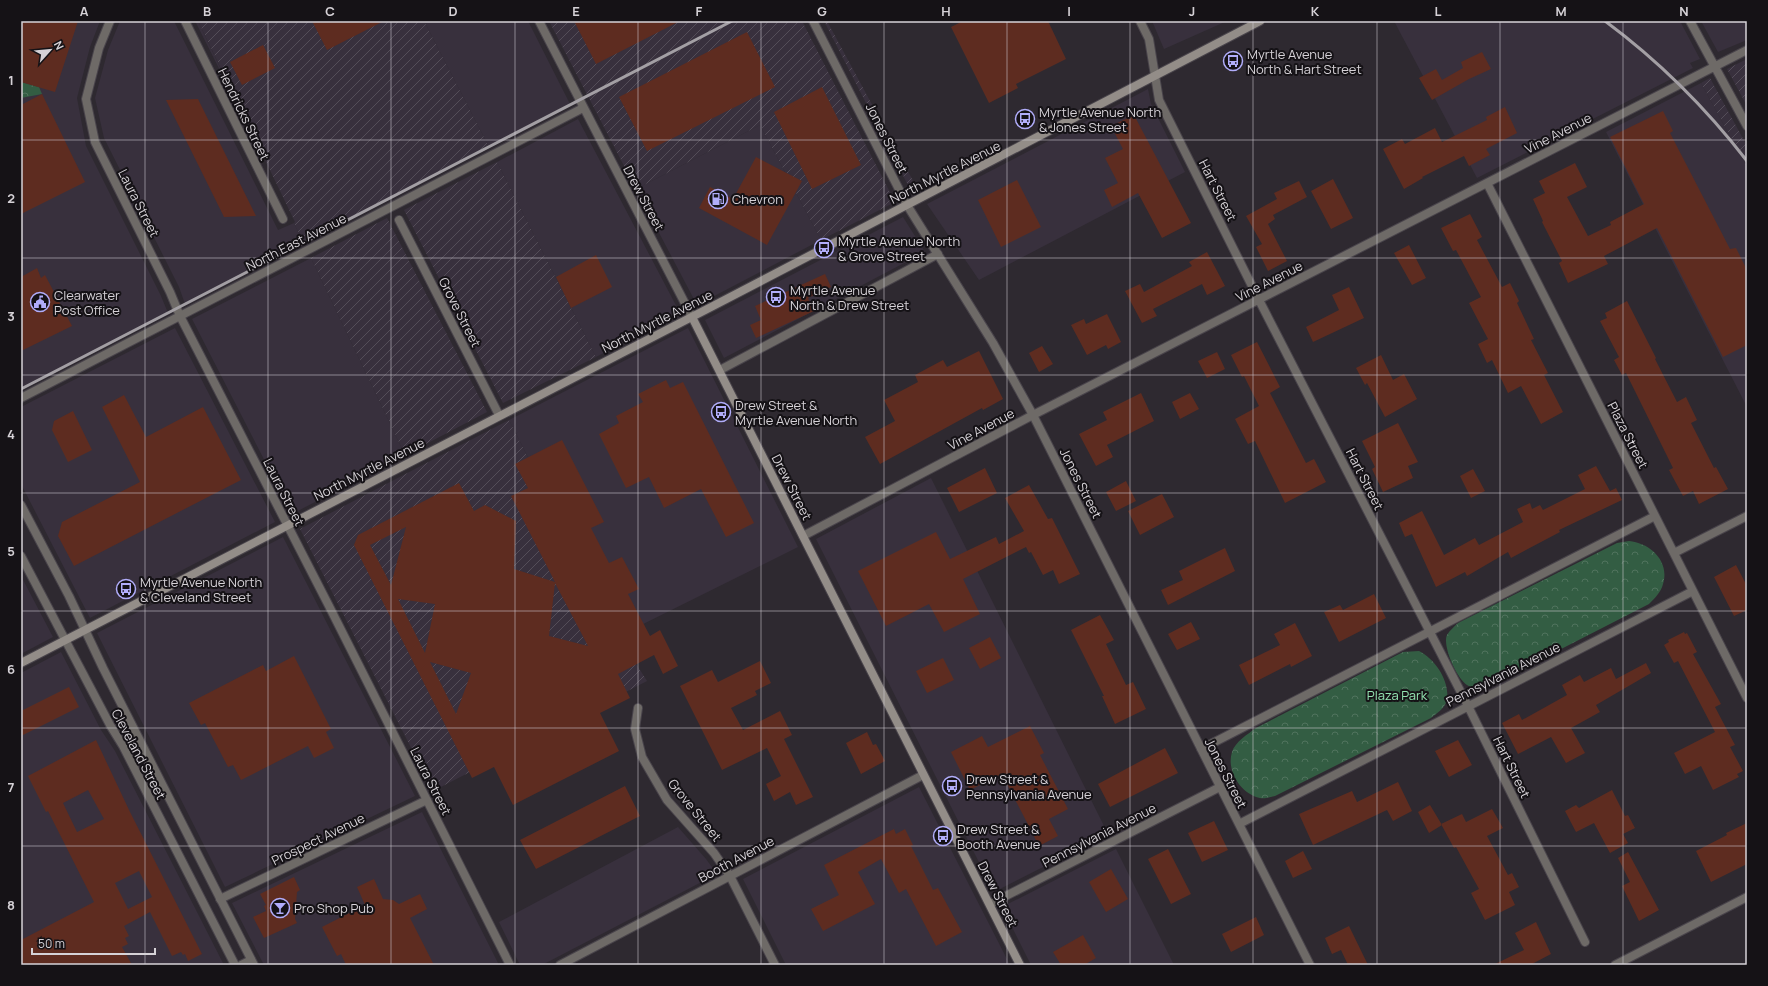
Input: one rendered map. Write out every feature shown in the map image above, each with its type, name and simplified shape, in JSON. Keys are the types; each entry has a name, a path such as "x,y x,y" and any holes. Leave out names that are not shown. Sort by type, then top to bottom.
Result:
{"main road":[{"name":"North Myrtle Avenue","path":"21,663 1260,21"},
{"name":"Drew Street","path":"692,316 1020,965"}],"street":[{"name":"Laura Street","path":"110,21 99,48 86,99 95,142 170,292 180,316 288,525 510,965"},
{"name":"Hendricks Street","path":"185,21 283,219"},
{"name":"Drew Street","path":"539,21 692,316"},
{"name":"Jones Street","path":"813,21 907,205 993,344 1033,415 1310,965"},
{"name":"Hart Street","path":"1140,21 1149,39 1159,100 1259,300 1468,706 1585,942"},
{"path":"1690,21 1747,126"},
{"name":"Vine Avenue","path":"803,536 1033,415 1747,50"},
{"name":"North East Avenue","path":"21,398 583,108"},
{"name":"Plaza Street","path":"1487,183 1747,698"},
{"name":"Grove Street","path":"399,220 499,415"},
{"path":"720,370 938,254"},
{"path":"21,505 85,630 102,668 252,962 241,965"},
{"path":"1201,749 1655,516"},
{"path":"1674,554 1747,516"},
{"name":"Cleveland Street","path":"21,556 110,725 123,746 235,965"},
{"name":"Pennsylvania Avenue","path":"1239,824 1693,590"},
{"name":"Grove Street","path":"638,708 635,728 642,757 667,800 714,853 730,876 776,965"},
{"name":"Booth Avenue","path":"560,965 923,775"},
{"name":"Pennsylvania Avenue","path":"990,904 1220,787"},
{"name":"Prospect Avenue","path":"220,899 427,800"},
{"path":"1615,965 1747,897"}],"shaded area":[{"path":"21,21 100,21 90,47 77,98 86,146 161,296 168,313 21,388"},
{"path":"120,21 174,21 278,230 294,223 303,242 185,304 179,287 104,138 95,98 108,50"},
{"path":"195,21 198,21 263,158 236,102"},
{"path":"198,21 424,21 489,147 303,242 294,223 295,222"},
{"path":"424,21 528,21 570,104 489,147"},
{"path":"549,21 802,21 895,202 821,240 760,125 636,189"},
{"path":"824,21 827,21 918,190 912,193"},
{"path":"1152,21 1227,21 1164,49"},
{"path":"1394,21 1680,21 1700,59 1690,63 1693,68 1477,178"},
{"path":"1701,21 1747,21 1747,40 1718,52"},
{"path":"1747,59 1747,106 1727,69"},
{"path":"1710,78 1747,146 1747,167 1701,83"},
{"path":"1701,83 1747,167 1747,407 1606,132"},
{"path":"1148,89 1151,104 1185,172 979,280 927,204"},
{"path":"578,119 680,313 596,357 497,162"},
{"path":"760,125 821,240 697,305 636,189"},
{"path":"497,162 596,357 503,403 404,210"},
{"path":"903,217 925,252 724,358 705,320"},
{"path":"387,218 487,412 405,455 311,258"},
{"path":"311,258 405,455 292,514 192,319"},
{"path":"175,328 275,522 90,618 21,484 21,407"},
{"path":"688,328 798,547 619,636 509,420"},
{"path":"509,420 619,637 647,681 433,791 300,529"},
{"path":"931,478 1108,834 994,892 816,539"},
{"path":"283,537 415,796 225,887 97,633"},
{"path":"21,576 53,637 21,654"},
{"path":"61,652 101,730 115,751 224,965 21,965 21,673"},
{"path":"919,787 1010,965 786,965 743,879"},
{"path":"422,812 499,965 264,965 232,903"},
{"path":"678,827 717,874 542,965 520,965 499,922"},
{"path":"1116,849 1174,965 1031,965 1002,907"}],"green space":[{"path":"21,82 39,87 42,94 21,98"},
{"name":"Plaza Park","path":"1629,541 1637,542 1651,549 1661,561 1664,568 1662,587 1658,595 1649,604 1485,688 1474,688 1463,682 1451,662 1446,640 1448,633 1458,623 1617,543"},
{"name":"Plaza Park","path":"1419,651 1431,659 1436,665 1444,678 1446,685 1446,703 1431,718 1275,796 1262,798 1253,796 1241,787 1233,774 1231,767 1232,752 1239,742 1256,728 1403,652"}],"building":[{"path":"21,21 78,21 55,92 21,82"},
{"path":"312,21 384,21 327,50"},
{"path":"574,21 680,21 596,64"},
{"path":"963,21 1048,21 1066,59 1016,84 1018,88 989,103 951,27"},
{"path":"747,32 775,87 647,151 619,97"},
{"path":"263,45 275,68 242,85 230,62"},
{"path":"1482,52 1491,69 1469,79 1432,100 1419,78 1436,69 1442,80 1463,68 1461,62"},
{"path":"822,87 861,165 812,189 774,112"},
{"path":"42,94 85,182 21,214 21,105"},
{"path":"198,99 256,216 224,217 166,100"},
{"path":"1505,107 1517,133 1486,149 1490,155 1469,166 1464,156 1422,177 1423,178 1404,189 1383,149 1402,139 1405,144 1435,128 1442,142 1487,120 1486,117"},
{"path":"1663,111 1673,131 1670,133 1730,249 1736,248 1747,270 1747,345 1723,357 1657,228 1604,256 1608,264 1568,283 1559,263 1562,261 1542,222 1543,221 1533,199 1545,193 1539,181 1575,163 1587,187 1567,197 1588,236 1611,225 1610,222 1644,204 1610,137"},
{"path":"1134,115 1191,223 1162,238 1138,193 1112,207 1104,190 1118,183 1105,158 1123,149 1111,126"},
{"name":"Chevron","path":"756,157 802,181 767,245 699,208 710,187 733,199"},
{"path":"1333,179 1353,218 1331,229 1311,191"},
{"path":"1017,180 1041,227 1001,247 978,200"},
{"path":"1299,181 1307,197 1273,215 1275,219 1268,224 1287,261 1268,271 1256,247 1262,244 1246,216 1277,199 1274,193"},
{"path":"1470,214 1482,237 1477,240 1502,287 1510,283 1519,301 1517,303 1534,339 1531,340 1548,373 1544,375 1563,412 1541,424 1521,386 1508,393 1492,360 1487,363 1478,344 1488,339 1469,303 1481,297 1456,250 1453,251 1441,228"},
{"path":"1409,245 1426,278 1412,285 1394,253"},
{"path":"1207,252 1225,286 1207,295 1202,284 1153,309 1157,316 1142,323 1125,291 1140,284 1144,292 1192,266 1189,262"},
{"path":"596,255 612,287 571,308 556,277"},
{"name":"Clearwater Post Office","path":"37,268 41,278 45,275 72,326 21,351 21,277"},
{"path":"825,274 831,287 808,298 814,311 756,338 750,325 761,320 755,306"},
{"path":"1349,287 1364,318 1313,342 1306,327 1339,310 1332,295"},
{"path":"1627,301 1677,402 1686,397 1697,420 1691,423 1714,468 1716,467 1728,489 1699,504 1693,491 1683,496 1669,470 1673,468 1626,373 1622,375 1614,360 1619,357 1600,321 1607,318 1605,313"},
{"path":"1107,314 1121,342 1108,349 1106,345 1087,355 1071,325 1084,319 1086,324"},
{"path":"1257,342 1280,387 1270,393 1306,463 1314,459 1326,482 1285,503 1255,441 1248,444 1235,419 1259,406 1244,376 1242,377 1231,355"},
{"path":"1042,346 1053,364 1039,372 1029,353"},
{"path":"979,351 1003,399 983,410 982,408 880,464 865,437 895,421 884,400 918,382 915,375 943,360 947,367"},
{"path":"1217,352 1225,369 1207,378 1198,361"},
{"path":"1381,355 1393,380 1404,374 1417,399 1385,417 1367,383 1365,385 1356,368"},
{"path":"666,380 670,388 683,382 754,523 726,537 701,489 664,508 649,477 626,488 599,434 619,423 616,416 643,402 638,394"},
{"path":"1141,393 1154,421 1107,445 1113,457 1096,466 1079,434 1107,420 1103,412"},
{"path":"1190,393 1199,409 1180,419 1172,402"},
{"path":"124,395 146,437 203,407 241,480 74,566 58,536 62,522 140,482 102,407"},
{"path":"73,411 92,450 68,462 52,430 54,421"},
{"path":"1398,423 1418,462 1408,466 1413,478 1383,492 1372,469 1375,467 1362,441"},
{"path":"562,440 604,522 591,528 609,563 622,557 639,589 628,594 650,636 660,630 678,666 663,674 654,655 618,674 630,698 600,713 619,751 513,805 494,767 472,778 354,545 358,535 459,483 474,511 485,505 516,521 514,569 555,582 511,496 528,488 515,464","holes":["406,527 391,585 370,545","555,583 588,646 549,636","398,599 435,604 425,653","430,662 471,673 456,714"]},
{"path":"1596,466 1610,491 1616,488 1622,500 1559,530 1560,532 1511,558 1508,552 1467,576 1465,572 1436,587 1412,534 1405,537 1399,523 1422,511 1444,555 1475,538 1479,545 1523,522 1517,509 1530,503 1532,509 1540,505 1543,510 1585,489 1578,475"},
{"path":"985,468 997,493 959,512 947,488"},
{"path":"1473,469 1485,491 1471,498 1460,476"},
{"path":"1126,481 1136,501 1116,511 1106,492"},
{"path":"1029,485 1048,519 1052,518 1080,574 1059,584 1053,570 1043,575 1031,552 1029,553 1026,547 963,579 980,614 944,632 929,604 886,626 858,571 936,532 950,559 996,537 999,544 1024,531 1005,498"},
{"path":"1162,494 1174,517 1140,535 1128,511"},
{"path":"1225,548 1235,571 1168,605 1161,590 1183,580 1179,571"},
{"path":"1736,565 1747,586 1747,610 1734,616 1714,577"},
{"path":"1374,594 1386,618 1339,642 1324,612 1340,605 1343,610"},
{"path":"1100,615 1114,640 1106,644 1126,685 1133,682 1146,709 1115,724 1102,696 1104,696 1071,630"},
{"path":"1191,622 1200,639 1177,650 1168,634"},
{"path":"1295,623 1312,656 1291,667 1290,664 1249,685 1239,665 1280,645 1274,634"},
{"path":"1684,632 1685,634 1687,633 1697,652 1693,654 1721,704 1715,707 1735,745 1730,747 1743,771 1737,774 1739,777 1713,790 1701,766 1685,774 1674,753 1715,732 1678,661 1674,663 1664,645 1669,642 1668,640"},
{"path":"990,637 1001,658 980,669 969,648"},
{"path":"294,656 331,729 326,732 334,748 314,758 308,746 241,780 233,765 228,767 205,723 201,725 189,703 263,665 266,671"},
{"path":"943,658 954,680 927,693 916,671"},
{"path":"760,661 771,683 755,691 757,695 731,708 743,730 780,711 792,735 784,739 813,797 796,805 790,792 774,801 766,784 781,776 767,748 722,770 680,686 712,670 718,682"},
{"path":"1646,663 1651,673 1596,705 1600,712 1571,728 1585,753 1566,763 1551,737 1518,754 1502,723 1519,714 1522,720 1567,695 1562,685 1580,675 1584,682 1611,668 1616,679"},
{"path":"69,687 79,707 21,736 21,711"},
{"path":"1030,726 1044,753 1040,755 1068,809 1049,819 1058,836 1039,846 1002,774 970,790 951,752 982,736 988,747"},
{"path":"867,732 873,745 876,744 885,761 861,774 846,743"},
{"path":"96,740 130,812 202,954 188,961 185,954 183,955 181,952 172,956 150,912 124,926 129,936 125,938 128,944 122,947 132,965 21,965 21,940 94,902 48,811 46,812 28,776","holes":["88,790 104,819 77,832 63,803","139,871 152,897 128,909 115,883"]},
{"path":"1458,740 1472,765 1449,777 1435,751"},
{"path":"1165,748 1178,773 1110,807 1098,784"},
{"path":"1398,782 1412,811 1393,821 1387,810 1313,845 1299,814 1352,791 1357,802"},
{"path":"625,786 640,816 536,869 520,840"},
{"path":"1612,790 1625,816 1628,815 1635,828 1623,834 1628,843 1610,853 1594,823 1576,832 1565,811 1576,805 1579,808"},
{"path":"1430,805 1442,825 1429,833 1418,812"},
{"path":"1492,809 1503,828 1487,836 1508,875 1512,873 1519,887 1509,892 1515,905 1485,920 1471,893 1479,889 1456,847 1454,848 1441,824 1462,814 1466,822"},
{"path":"1214,821 1228,850 1202,862 1188,833"},
{"path":"1747,823 1747,864 1711,882 1696,851 1727,835 1726,833"},
{"path":"894,829 896,834 905,829 913,845 911,846 933,890 938,888 962,932 936,946 906,889 899,893 881,859 858,872 875,904 823,931 811,909 839,895 824,865"},
{"path":"1168,849 1191,894 1171,904 1148,859"},
{"path":"1303,851 1312,869 1293,878 1285,861"},
{"path":"1628,852 1659,910 1639,921 1622,886 1630,882 1618,858"},
{"path":"1111,869 1128,899 1106,912 1089,882"},
{"name":"Pro Shop Pub","path":"294,877 300,890 297,892 295,919 297,923 264,938 253,917 266,911 264,906 266,905 260,894"},
{"path":"374,879 383,899 393,900 399,904 420,894 427,909 410,918 434,965 346,965 341,954 337,956 322,927 365,905 357,887"},
{"path":"1256,917 1264,935 1231,952 1222,934"},
{"path":"1536,922 1551,954 1530,965 1493,965 1524,950 1515,933"},
{"path":"1349,926 1368,965 1348,965 1341,950 1332,954 1325,938"},
{"path":"1083,935 1096,958 1084,965 1061,965 1053,952"}],"railway":[{"path":"21,389 732,21"},
{"path":"1605,21 1644,52 1681,86 1715,122 1747,161"}],"place":[{"name":"Myrtle Avenue North & Hart Street","path":"1233,61"},
{"name":"Myrtle Avenue North & Jones Street","path":"1025,119"},
{"name":"Chevron","path":"718,199"},
{"name":"Myrtle Avenue North & Grove Street","path":"824,248"},
{"name":"Myrtle Avenue North & Drew Street","path":"776,297"},
{"name":"Clearwater Post Office","path":"40,302"},
{"name":"Drew Street & Myrtle Avenue North","path":"721,412"},
{"name":"Myrtle Avenue North & Cleveland Street","path":"126,589"},
{"name":"Drew Street & Pennsylvania Avenue","path":"952,786"},
{"name":"Drew Street & Booth Avenue","path":"943,836"},
{"name":"Pro Shop Pub","path":"280,908"}]}
